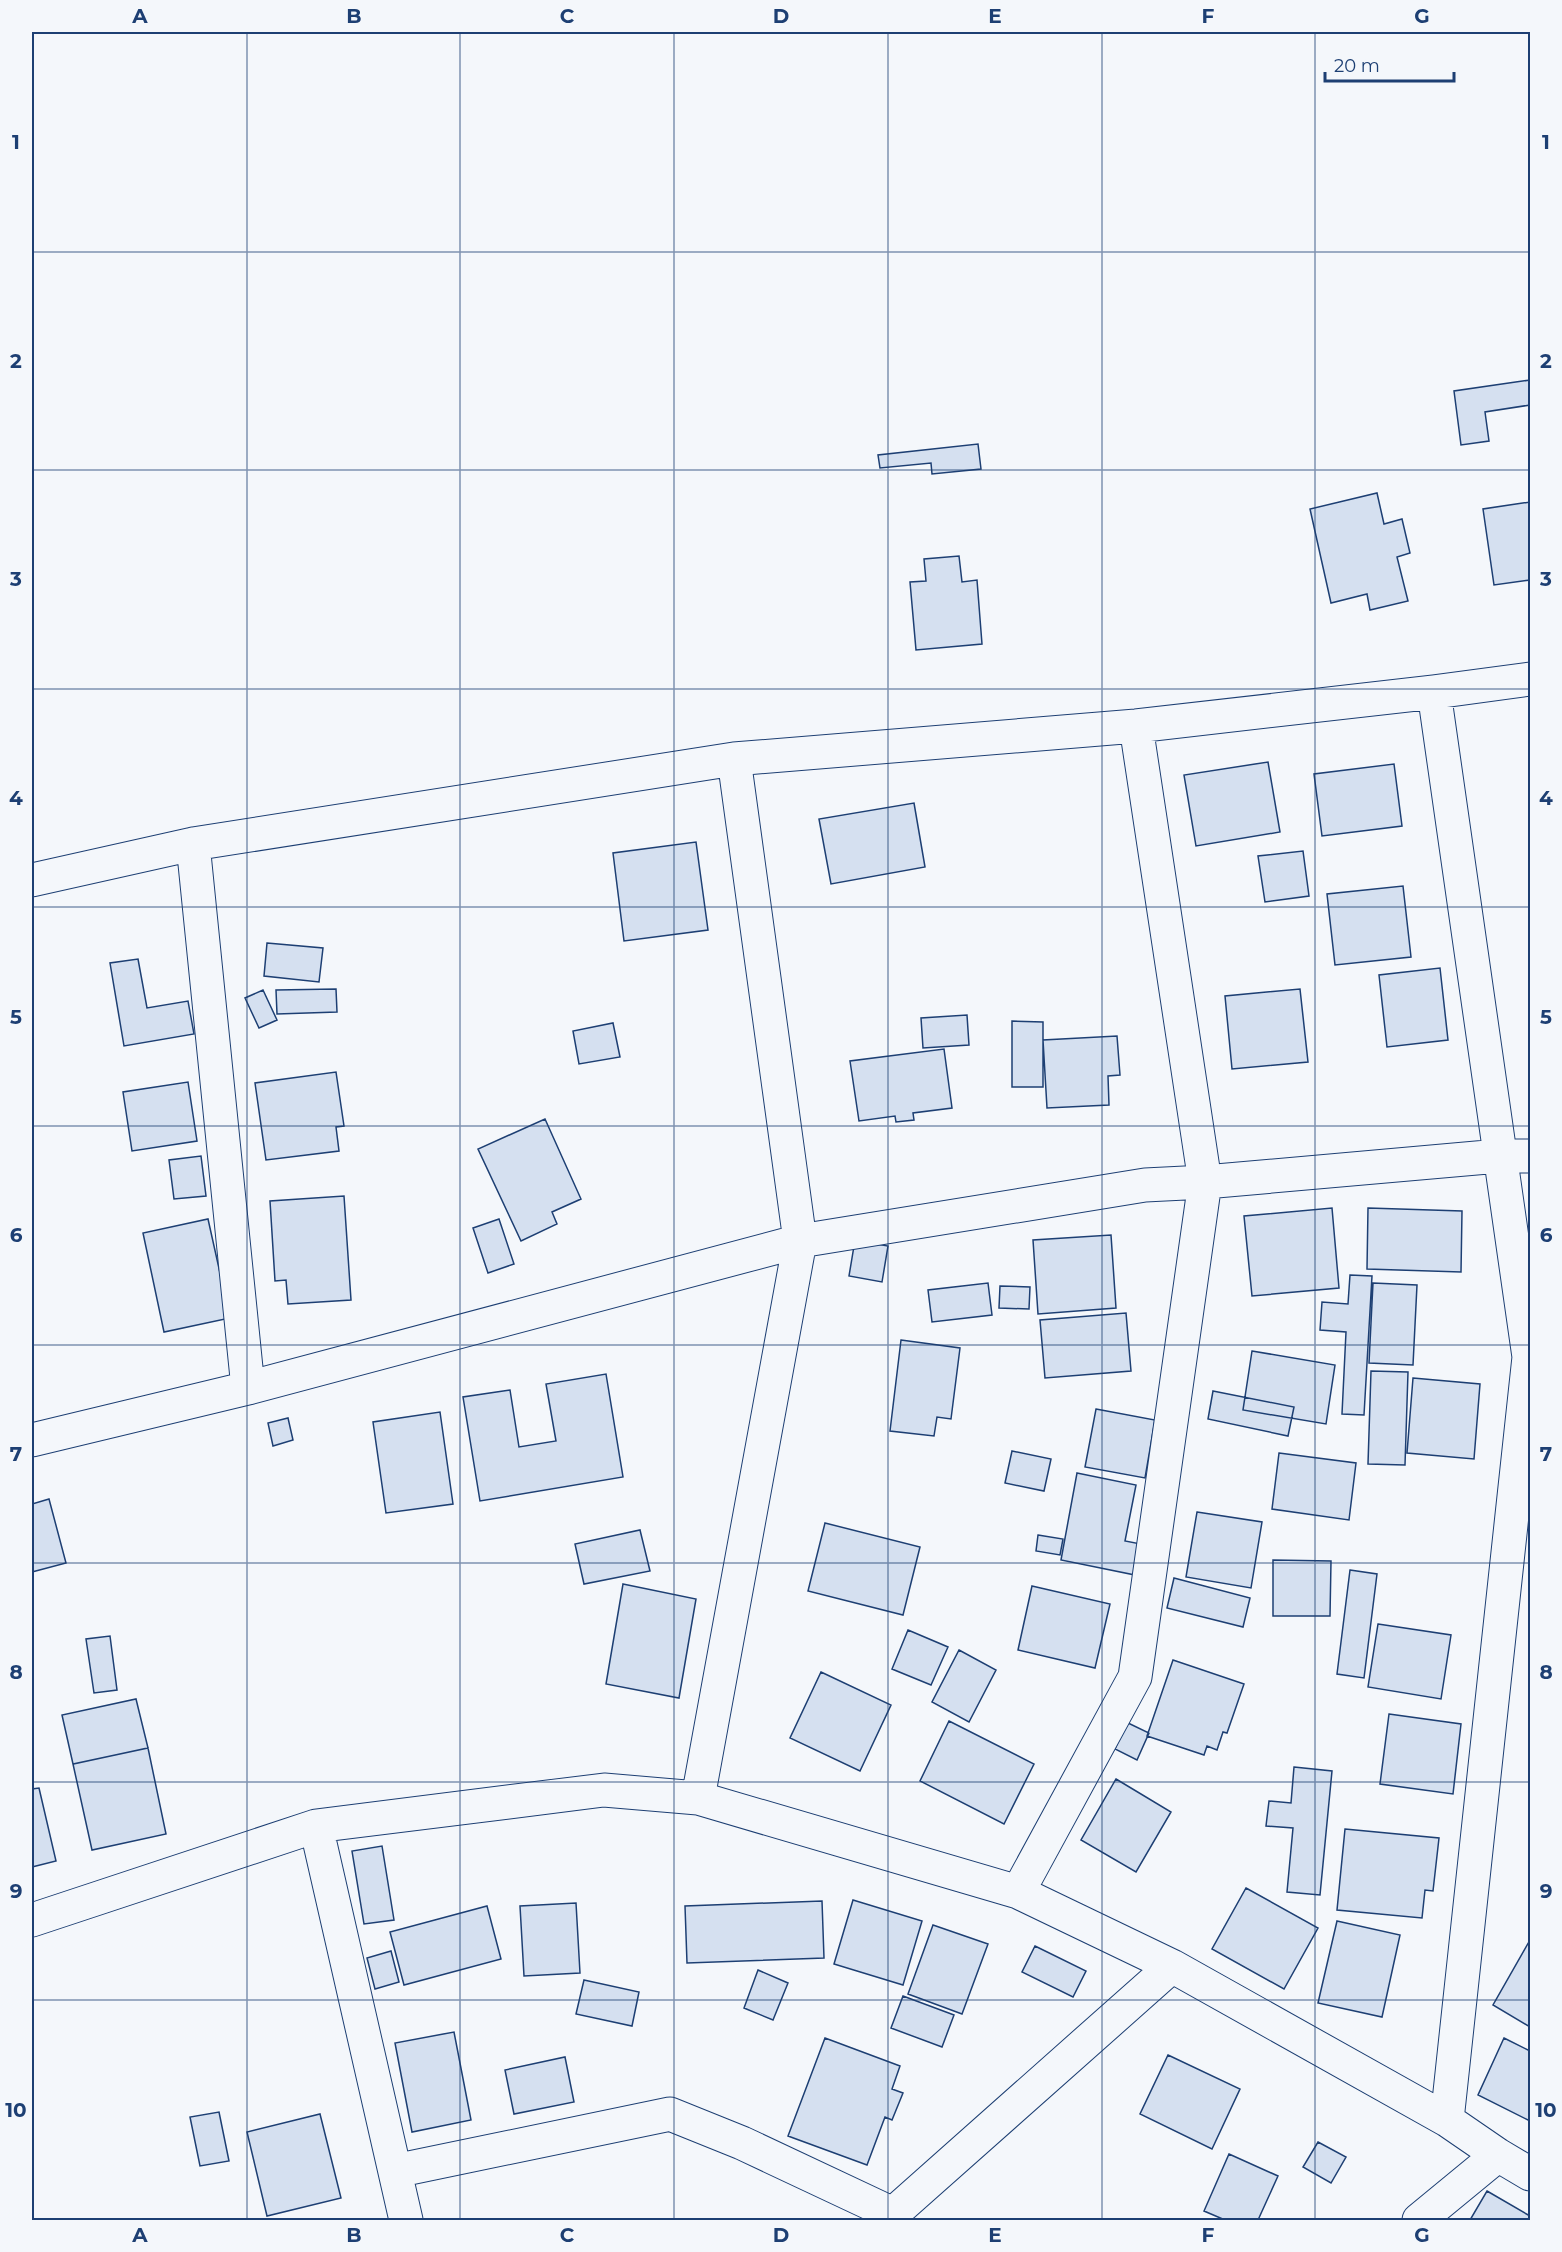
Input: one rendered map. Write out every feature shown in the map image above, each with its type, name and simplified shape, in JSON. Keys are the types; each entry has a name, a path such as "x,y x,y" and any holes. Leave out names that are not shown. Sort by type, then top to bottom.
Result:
{"street":[{"path":"32,880 193,844 734,759 1136,726 1530,679"},
{"path":"1434,692 1515,1156 1529,1357 1447,2120"},
{"path":"1018,1892 1135,1677 1205,1182 1136,726"},
{"path":"698,1798 800,1241 734,759"},
{"path":"193,844 248,1388"},
{"path":"32,1440 248,1388 800,1241 1145,1185 1515,1156"},
{"path":"32,1920 316,1826 604,1790 698,1798 1018,1892 1172,1966 1447,2120 1530,2174"},
{"path":"316,1826 406,2220"},
{"path":"395,2171 670,2114 742,2143 890,2217 1172,1966"},
{"path":"1419,2220 1498,2155"}],"building":[{"path":"1530,380 1530,405 1485,412 1489,441 1461,445 1454,391"},
{"path":"978,444 981,469 932,474 931,463 880,468 878,455"},
{"path":"1377,493 1384,524 1402,519 1410,553 1397,557 1408,601 1370,610 1367,594 1331,603 1310,509"},
{"path":"1530,502 1530,580 1494,585 1483,509"},
{"path":"959,556 962,582 977,580 982,644 916,650 910,582 926,581 924,559"},
{"path":"1268,762 1280,832 1196,846 1184,775"},
{"path":"1394,764 1402,826 1322,836 1314,774"},
{"path":"914,803 925,867 831,884 819,819"},
{"path":"696,842 708,930 624,941 613,853"},
{"path":"1303,851 1309,896 1265,902 1258,856"},
{"path":"1403,886 1411,957 1335,965 1327,894"},
{"path":"267,943 323,948 319,982 264,976"},
{"path":"138,959 147,1008 188,1001 194,1034 124,1046 110,963"},
{"path":"1440,968 1448,1040 1387,1047 1379,975"},
{"path":"336,989 337,1012 277,1014 276,990"},
{"path":"1300,989 1308,1062 1232,1069 1225,996"},
{"path":"263,990 277,1020 259,1028 245,998"},
{"path":"967,1015 969,1045 923,1048 921,1018"},
{"path":"1012,1021 1043,1022 1043,1087 1012,1087"},
{"path":"613,1023 620,1057 579,1064 573,1031"},
{"path":"1117,1036 1120,1075 1108,1076 1109,1105 1047,1108 1043,1040"},
{"path":"944,1049 952,1108 913,1113 914,1120 896,1122 895,1116 859,1121 850,1061"},
{"path":"336,1072 344,1126 336,1127 339,1151 266,1160 255,1083"},
{"path":"188,1082 197,1141 132,1151 123,1092"},
{"path":"545,1119 581,1199 552,1212 557,1224 521,1241 478,1149"},
{"path":"201,1156 206,1196 174,1199 169,1160"},
{"path":"344,1196 351,1300 288,1304 286,1280 275,1281 270,1201"},
{"path":"1332,1208 1339,1288 1252,1296 1244,1216"},
{"path":"1368,1208 1462,1211 1461,1272 1367,1269"},
{"path":"208,1219 230,1318 164,1332 143,1233"},
{"path":"499,1219 514,1264 488,1273 473,1228"},
{"path":"1111,1235 1116,1308 1038,1314 1033,1240"},
{"path":"855,1240 888,1246 882,1282 849,1276"},
{"path":"1350,1275 1372,1276 1364,1415 1342,1414 1346,1332 1320,1330 1322,1302 1348,1304"},
{"path":"988,1283 992,1315 932,1322 928,1290"},
{"path":"1373,1283 1417,1285 1413,1365 1369,1363"},
{"path":"1000,1286 1030,1287 1029,1309 999,1308"},
{"path":"1126,1313 1131,1371 1045,1378 1040,1320"},
{"path":"901,1340 960,1348 951,1419 937,1417 934,1436 890,1431"},
{"path":"1252,1351 1335,1365 1326,1424 1243,1410"},
{"path":"1371,1371 1408,1372 1405,1465 1368,1464"},
{"path":"606,1374 623,1477 480,1501 463,1397 510,1390 519,1447 556,1441 546,1384"},
{"path":"1413,1378 1480,1384 1474,1459 1407,1453"},
{"path":"1213,1391 1294,1407 1288,1436 1208,1419"},
{"path":"1096,1409 1155,1420 1145,1478 1085,1467"},
{"path":"440,1412 453,1504 386,1513 373,1422"},
{"path":"288,1418 293,1440 273,1446 268,1423"},
{"path":"1012,1451 1051,1459 1044,1491 1005,1483"},
{"path":"1279,1453 1356,1463 1349,1520 1272,1509"},
{"path":"1077,1473 1136,1485 1125,1541 1146,1545 1140,1576 1061,1560"},
{"path":"49,1499 66,1563 32,1572 32,1504"},
{"path":"1197,1512 1262,1522 1251,1588 1186,1577"},
{"path":"825,1523 920,1547 903,1615 808,1591"},
{"path":"640,1530 650,1571 584,1584 575,1544"},
{"path":"1038,1535 1063,1539 1060,1555 1036,1551"},
{"path":"1273,1560 1331,1561 1330,1616 1273,1616"},
{"path":"1350,1570 1377,1574 1364,1678 1337,1674"},
{"path":"1174,1578 1250,1598 1243,1627 1167,1608"},
{"path":"623,1584 696,1599 679,1698 606,1684"},
{"path":"1032,1586 1110,1604 1095,1668 1018,1650"},
{"path":"1378,1624 1451,1635 1441,1699 1368,1687"},
{"path":"908,1630 948,1647 931,1685 892,1669"},
{"path":"110,1636 117,1690 94,1693 86,1639"},
{"path":"959,1650 996,1670 969,1722 932,1702"},
{"path":"1173,1660 1244,1684 1227,1733 1223,1732 1217,1750 1207,1746 1204,1755 1147,1736"},
{"path":"821,1672 891,1705 860,1771 790,1738"},
{"path":"136,1699 148,1748 73,1764 62,1715"},
{"path":"1389,1714 1461,1724 1453,1794 1380,1784"},
{"path":"949,1721 1034,1764 1004,1824 920,1781"},
{"path":"1126,1722 1149,1733 1137,1760 1115,1749"},
{"path":"148,1748 166,1834 92,1850 73,1764"},
{"path":"1294,1767 1332,1771 1320,1895 1287,1892 1293,1828 1266,1826 1269,1801 1291,1803"},
{"path":"1116,1779 1171,1812 1136,1872 1081,1840"},
{"path":"39,1788 56,1861 32,1867 32,1789"},
{"path":"1345,1829 1439,1838 1433,1891 1425,1890 1422,1918 1337,1910"},
{"path":"382,1846 394,1920 364,1924 352,1851"},
{"path":"1246,1888 1318,1928 1284,1989 1212,1949"},
{"path":"853,1900 922,1921 903,1985 834,1964"},
{"path":"822,1901 824,1958 687,1963 685,1906"},
{"path":"576,1903 580,1973 524,1976 520,1906"},
{"path":"487,1906 501,1959 404,1985 390,1932"},
{"path":"1337,1921 1400,1935 1382,2017 1318,2003"},
{"path":"933,1925 988,1944 962,2014 908,1994"},
{"path":"1530,1940 1530,2027 1493,2005"},
{"path":"1035,1946 1086,1971 1073,1997 1022,1972"},
{"path":"391,1951 399,1982 375,1989 367,1958"},
{"path":"758,1970 788,1983 773,2020 744,2008"},
{"path":"584,1980 639,1992 632,2026 576,2014"},
{"path":"903,1996 954,2015 942,2047 891,2028"},
{"path":"454,2032 471,2120 412,2132 395,2043"},
{"path":"825,2038 900,2066 892,2089 903,2093 892,2120 885,2117 867,2165 788,2136"},
{"path":"1504,2038 1530,2051 1530,2121 1478,2095"},
{"path":"1168,2055 1240,2089 1212,2149 1140,2114"},
{"path":"565,2057 574,2102 514,2114 505,2070"},
{"path":"219,2112 229,2161 200,2166 190,2117"},
{"path":"320,2114 341,2198 267,2216 247,2132"},
{"path":"1318,2142 1346,2157 1331,2183 1303,2167"},
{"path":"1229,2154 1278,2176 1258,2220 1225,2220 1204,2211"},
{"path":"1487,2191 1530,2216 1530,2220 1470,2220"}]}
